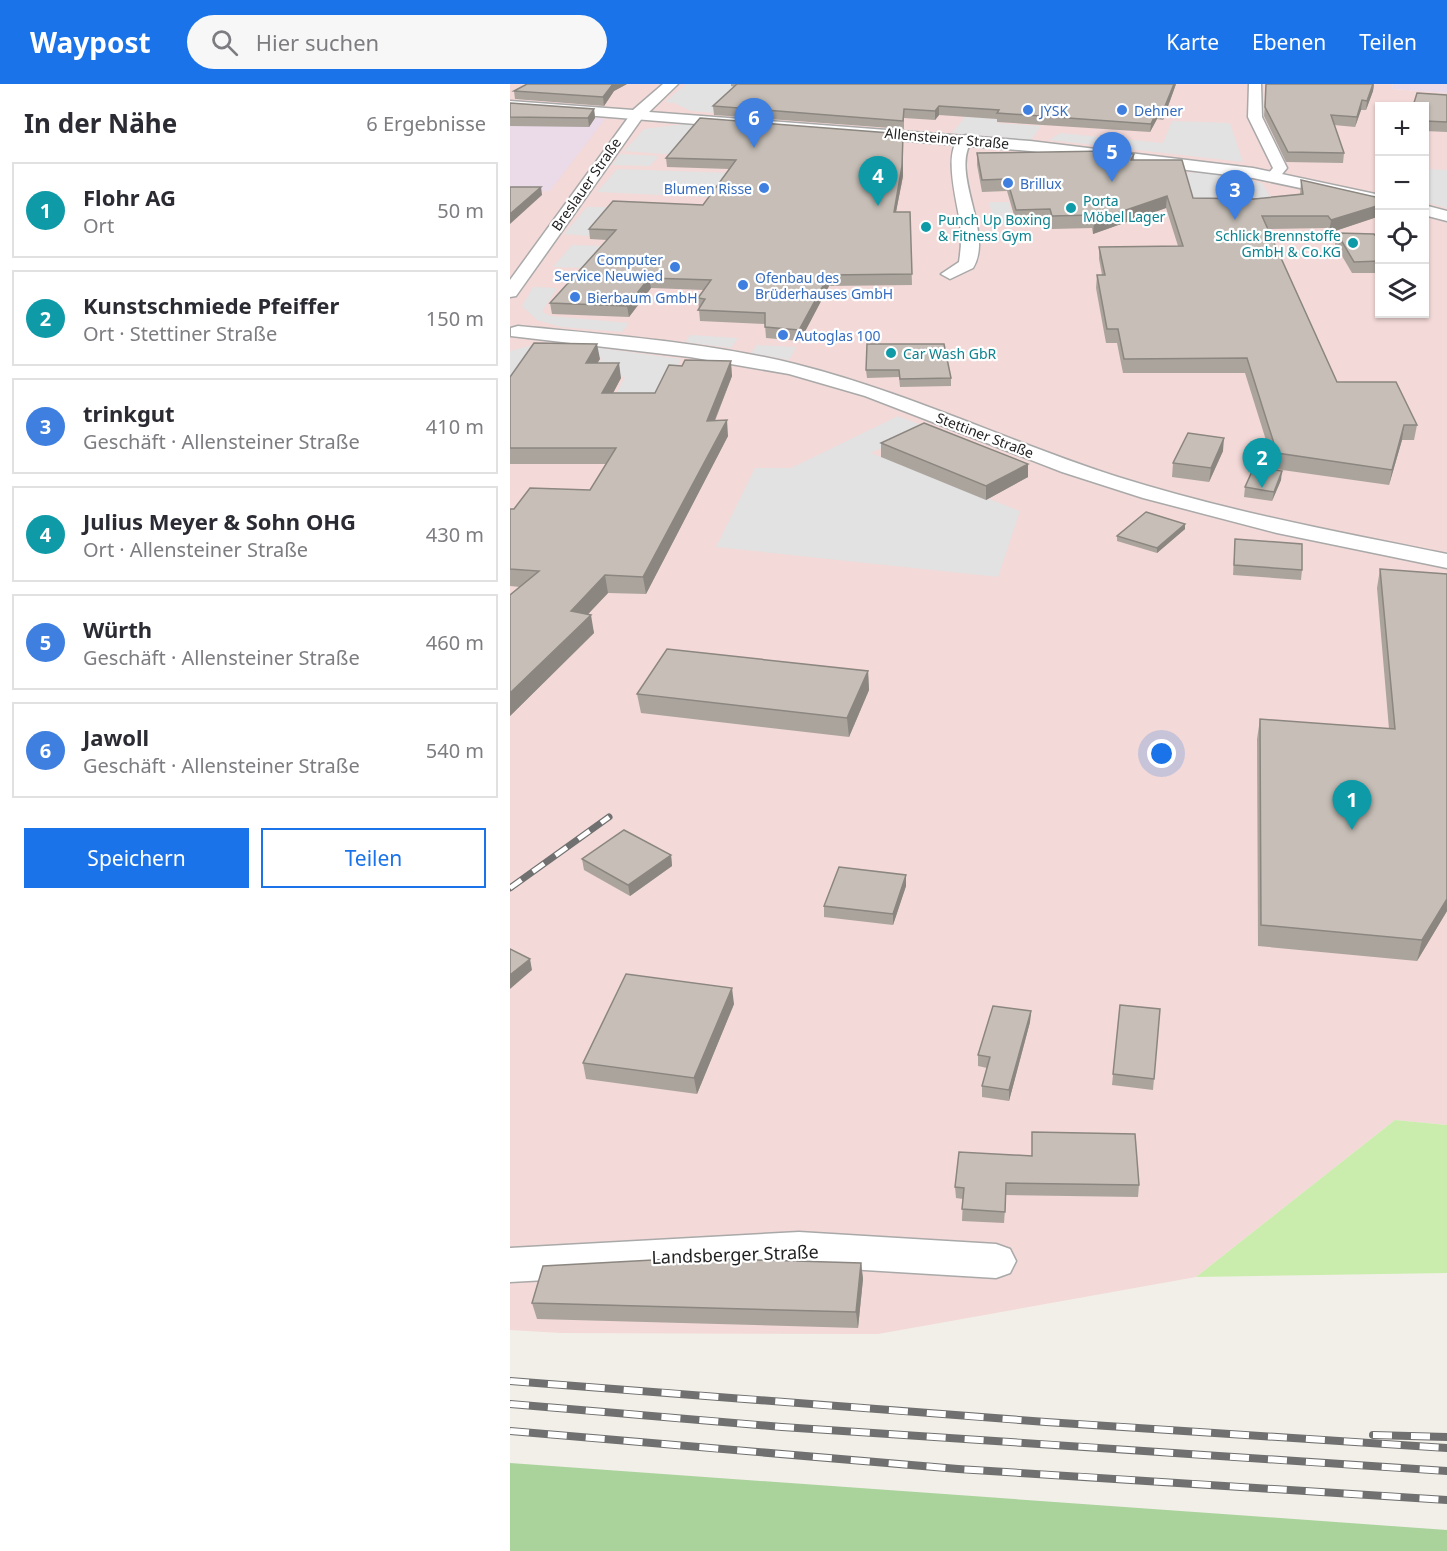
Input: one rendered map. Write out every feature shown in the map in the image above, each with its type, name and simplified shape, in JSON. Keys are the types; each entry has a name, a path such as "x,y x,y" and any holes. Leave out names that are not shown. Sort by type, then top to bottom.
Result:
{"street":[{"name":"Breslauer Straße","path":"510,292 638,114 671,84"},
{"path":"1255,84 1255,117 1280,168 1273,176"},
{"path":"575,109 630,104 659,94"},
{"name":"Allensteiner Straße","path":"510,105 966,139 1169,161 1273,176 1375,199"},
{"path":"950,274 968,264 970,254 971,237 958,149 966,139"},
{"path":"1429,211 1447,216"},
{"name":"Stettiner Straße","path":"513,330 631,344 791,369 925,413 1111,481 1311,534 1447,561"},
{"name":"Landsberger Straße","path":"510,1265 799,1249 996,1261"}],"shaded area":[{"path":"510,84 1393,84 1392,89 1447,93 1447,1125 1395,1120 1196,1277 878,1334 561,1333 510,1330"},
{"path":"686,84 734,84 881,127 691,111 674,103 665,102"},
{"path":"1393,84 1447,84 1447,93 1392,89"},
{"path":"510,113 573,113 605,119 550,191 510,191"},
{"path":"965,117 999,119 997,123 1041,126 1031,140 952,133"},
{"path":"1172,121 1230,123 1243,162 1049,140 1060,133 1163,143"},
{"path":"685,124 697,125 689,156 624,151 644,129"},
{"path":"620,154 659,156 650,166 612,165"},
{"path":"617,169 733,173 727,198 597,192"},
{"path":"1429,169 1447,170 1447,208 1429,203"},
{"path":"1207,172 1262,183 1278,209 1189,210 1184,173"},
{"path":"989,202 1009,202 1013,219 993,219"},
{"path":"587,207 610,207 588,236 564,234"},
{"path":"572,245 637,247 586,268 553,267"},
{"path":"533,287 557,288 542,312 551,316 629,323 622,332 561,327 537,320 522,306"},
{"path":"690,335 738,338 731,348 685,342"},
{"path":"562,343 681,359 662,395 616,394 625,377 592,376 602,358 535,356 510,392 510,351 533,345"},
{"path":"757,345 796,347 789,360 751,353"},
{"path":"898,416 927,427 871,453 1020,511 998,577 716,547 755,468 791,468"}],"green space":[{"path":"1395,1120 1447,1125 1447,1273 1196,1277"},
{"path":"510,1463 1447,1530 1447,1551 510,1551"}],"building":[{"path":"527,84 613,84 603,97 514,91"},
{"path":"737,84 1174,84 1163,111 1157,111 1151,124 997,113 999,110 939,106 935,111 904,109 903,121 713,106"},
{"path":"1266,84 1373,84 1367,101 1362,100 1357,117 1331,115 1344,153 1288,152 1265,107"},
{"path":"1417,93 1447,95 1447,122 1429,121 1429,102 1414,102"},
{"path":"510,103 594,109 588,118 510,117"},
{"path":"700,118 903,134 902,166 894,212 910,212 912,274 829,275 799,330 765,327 765,313 698,310 705,299 698,298 711,280 649,278 627,306 550,303 616,230 589,229 613,201 703,205 736,160 666,158"},
{"path":"1109,151 1134,154 1131,160 1182,160 1193,198 1254,199 1303,194 1301,180 1375,197 1375,207 1331,220 1328,216 1262,216 1337,382 1396,382 1417,425 1404,425 1392,470 1277,453 1247,358 1124,359 1118,329 1107,329 1097,275 1105,275 1099,247 1183,246 1167,196 1094,221 1093,215 1052,216 1050,209 1016,210 1007,179 982,180 977,153"},
{"path":"510,187 541,187 510,214"},
{"path":"1337,233 1374,234 1375,261 1354,262"},
{"path":"534,343 597,344 586,363 619,363 602,393 655,393 669,365 682,366 685,360 731,361 707,421 727,420 643,577 605,575 571,611 591,615 510,693 510,595 539,571 510,569 510,509 514,509 530,488 590,490 616,448 510,448 510,377"},
{"path":"867,344 944,344 951,378 900,379 899,370 866,370"},
{"path":"924,423 1028,464 986,486 881,443"},
{"path":"1188,433 1224,438 1211,468 1173,463"},
{"path":"1254,467 1282,471 1274,492 1245,487"},
{"path":"1146,512 1185,524 1157,548 1117,536"},
{"path":"1235,539 1302,544 1302,570 1234,565"},
{"path":"1380,569 1447,574 1447,899 1422,940 1261,925 1260,719 1395,729"},
{"path":"667,649 868,671 847,718 637,694"},
{"path":"624,830 671,855 628,885 582,859"},
{"path":"839,867 906,875 893,914 824,906"},
{"path":"510,949 530,959 510,975"},
{"path":"626,974 732,988 694,1078 583,1063"},
{"path":"1120,1005 1160,1009 1154,1079 1113,1074"},
{"path":"993,1006 1031,1011 1009,1090 982,1086 990,1057 978,1055"},
{"path":"1032,1132 1135,1134 1139,1185 1006,1183 1005,1212 962,1209 964,1188 955,1187 959,1152 1032,1156"},
{"path":"690,1258 861,1263 856,1312 532,1303 543,1266"}],"railway":[{"path":"510,888 609,817"},
{"path":"510,1381 1046,1422 1447,1448"},
{"path":"510,1404 782,1427 1447,1471"},
{"path":"510,1431 958,1469 1447,1500"},
{"path":"1373,1435 1447,1437"}],"place":[{"name":"JYSK","path":"1028,110"},
{"name":"Dehner","path":"1122,110"},
{"name":"Jawoll","path":"754,148"},
{"name":"Würth","path":"1112,182"},
{"name":"Brillux","path":"1008,183"},
{"name":"Blumen Risse","path":"764,188"},
{"name":"Julius Meyer & Sohn OHG","path":"878,206"},
{"name":"Porta Möbel Lager","path":"1071,208"},
{"name":"trinkgut","path":"1235,220"},
{"name":"Punch Up Boxing & Fitness Gym","path":"926,227"},
{"name":"Schlick Brennstoffe GmbH & Co.KG","path":"1353,243"},
{"name":"Computer Service Neuwied","path":"675,267"},
{"name":"Ofenbau des Brüderhauses GmbH","path":"743,285"},
{"name":"Bierbaum GmbH","path":"575,297"},
{"name":"Autoglas 100","path":"783,335"},
{"name":"Car Wash GbR","path":"891,353"},
{"name":"Kunstschmiede Pfeiffer","path":"1262,488"},
{"name":"Flohr AG","path":"1352,830"}]}
